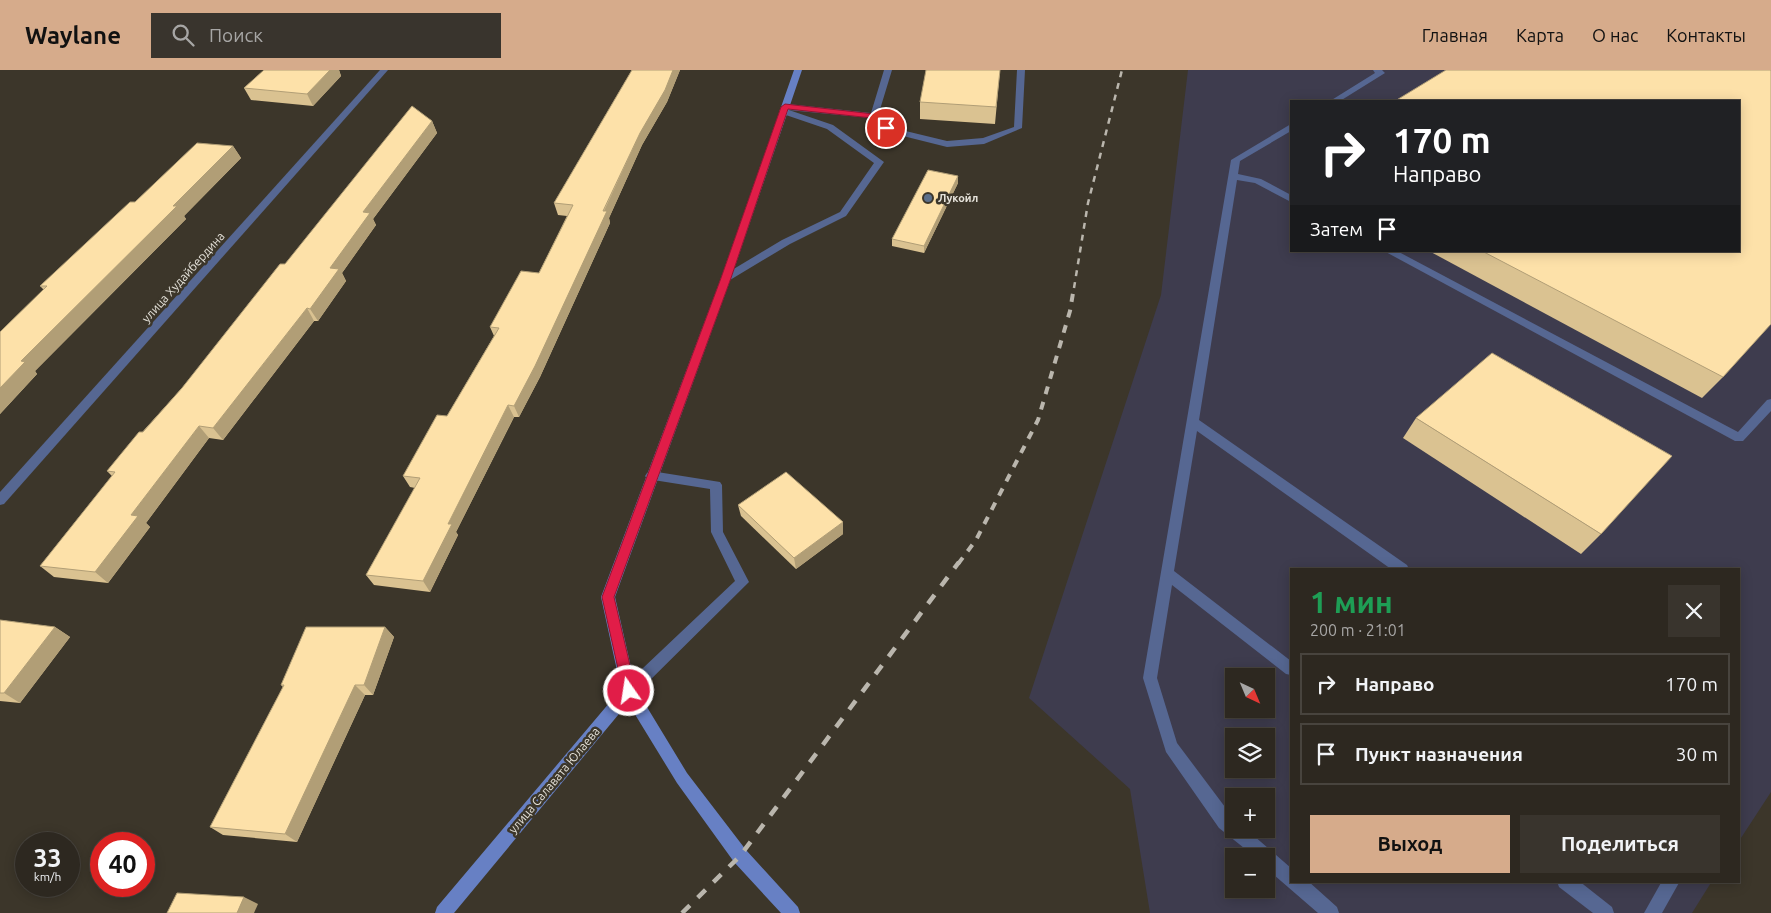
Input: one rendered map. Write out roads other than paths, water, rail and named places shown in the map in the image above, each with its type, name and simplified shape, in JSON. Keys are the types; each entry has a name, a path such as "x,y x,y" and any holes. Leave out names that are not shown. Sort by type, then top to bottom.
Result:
{"street":[{"name":"улица Худайбердина","path":"0,500 384,70"},
{"path":"792,913 740,856 682,778 629,691 608,597 651,476 726,278 798,70"},
{"path":"874,116 888,70"},
{"path":"784,109 874,116 886,128 947,144 984,141 1018,128 1021,70"},
{"path":"1336,100 1381,73 1377,70"},
{"path":"726,278 786,242 843,214 879,162 830,127 784,109"},
{"path":"1256,848 1225,822 1172,747 1150,678 1236,160 1290,128"},
{"path":"1233,176 1258,181 1290,198"},
{"path":"1391,252 1739,438 1771,403"},
{"path":"1193,422 1401,568"},
{"path":"629,691 742,582 718,532 716,486 651,476"},
{"path":"1168,573 1290,668"},
{"name":"улица Салавата Юлаева","path":"443,913 629,691"},
{"path":"1275,864 1290,877"},
{"path":"1297,883 1331,913"},
{"path":"1568,883 1606,913"},
{"path":"1652,913 1671,883"}],"railway":[{"path":"1074,288 1088,203 1122,70"},
{"path":"958,564 976,540 1038,420 1070,311 1074,287"},
{"path":"682,913 740,856 959,562"}],"place":[{"name":"Лукойл","path":"928,198"}]}
